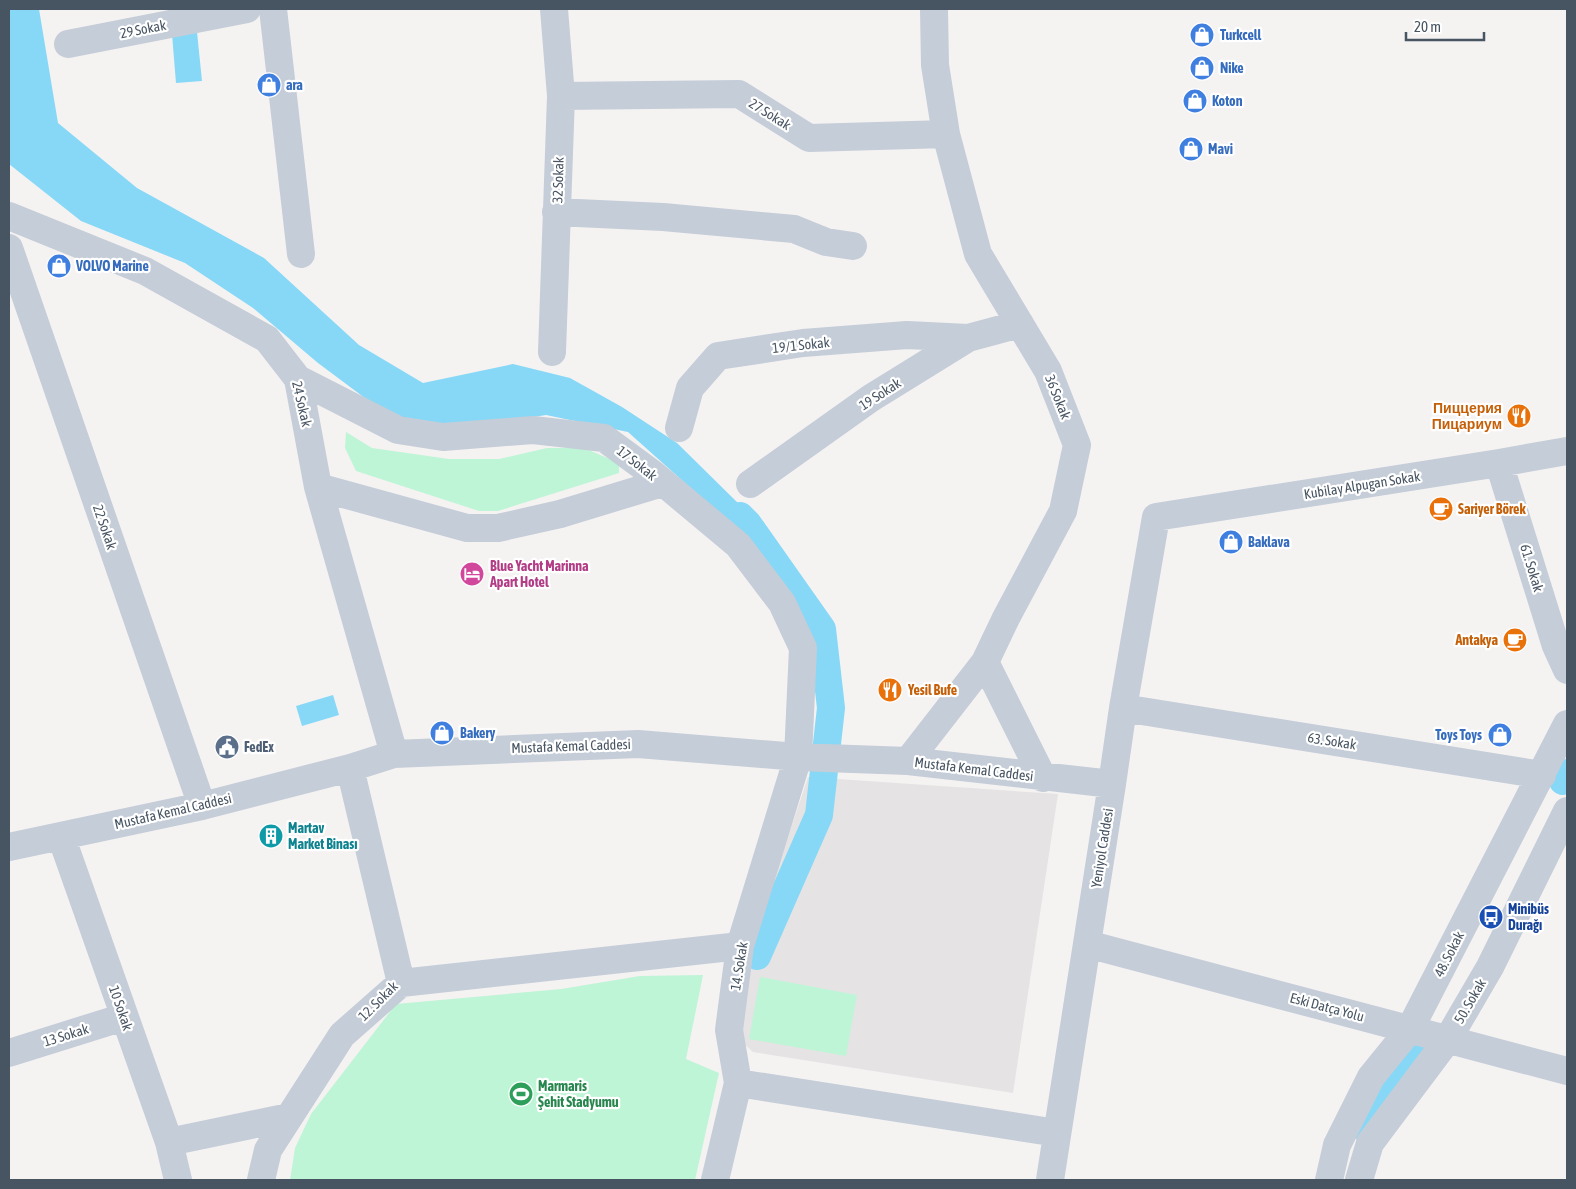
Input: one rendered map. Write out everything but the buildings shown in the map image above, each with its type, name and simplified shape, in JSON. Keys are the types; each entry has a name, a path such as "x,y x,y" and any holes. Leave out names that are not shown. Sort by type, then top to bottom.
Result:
{"street":[{"name":"29 Sokak","path":"68,44 247,9"},
{"path":"273,9 301,254"},
{"name":"32 Sokak","path":"552,352 561,96 554,9"},
{"name":"36 Sokak","path":"908,761 985,662 1006,618 1063,511 1076,445 1048,371 978,254 946,134 935,65 934,9"},
{"name":"27 Sokak","path":"561,96 739,94 809,138 946,134"},
{"path":"556,212 663,216 794,229 826,242 853,246"},
{"name":"24 Sokak","path":"9,216 145,271 259,334 267,339 298,378 318,487 394,754"},
{"name":"22 Sokak","path":"9,248 202,806"},
{"name":"19 Sokak","path":"750,484 871,398 968,338 1020,324"},
{"name":"19/1 Sokak","path":"679,428 690,388 718,356 803,344 907,335 968,338"},
{"name":"17 Sokak","path":"298,378 398,430 443,437 533,430 604,438 738,545 782,603 803,648 798,757"},
{"name":"Kubilay Alpugan Sokak","path":"1156,517 1567,451"},
{"name":"61. Sokak","path":"1499,463 1556,646 1567,670"},
{"path":"318,487 467,528 498,528 560,514 662,483"},
{"name":"Yeniyol Caddesi","path":"1050,1180 1123,708 1156,517"},
{"path":"985,662 1043,778"},
{"name":"63. Sokak","path":"1123,708 1542,774"},
{"name":"48. Sokak","path":"1329,1180 1337,1145 1371,1077 1410,1029 1567,724"},
{"name":"Mustafa Kemal Caddesi","path":"9,847 202,806 350,768 394,754 638,744 798,757 842,757 908,761 1043,778 1112,784"},
{"name":"14. Sokak","path":"715,1180 738,1083 729,1030 740,946 798,757"},
{"name":"12. Sokak","path":"261,1180 268,1150 342,1035 401,983 350,768"},
{"name":"50. Sokak","path":"1359,1180 1370,1143 1448,1040 1490,967 1565,821"},
{"name":"10 Sokak","path":"61,836 170,1142 178,1180"},
{"name":"Eski Datça Yolu","path":"1087,944 1567,1071"},
{"path":"401,983 740,946"},
{"name":"13 Sokak","path":"9,1052 124,1017"},
{"path":"738,1083 1057,1133"},
{"path":"170,1142 289,1118"}],"shaded area":[{"path":"808,777 1058,794 1013,1093 753,1052 729,1030 754,939"}],"green space":[{"path":"346,432 372,448 449,459 499,459 547,448 584,448 619,463 619,473 498,511 479,511 356,471 345,448"},
{"name":"Marmaris Şehit Stadyumu","path":"703,975 686,1059 719,1073 695,1180 290,1180 295,1148 311,1114 396,1004 561,989 640,976"},
{"path":"760,977 857,995 846,1056 749,1039"}],"water":[{"path":"9,9 39,9 58,123 137,188 264,258 359,345 423,383 513,364 570,378 622,407 677,443 740,505 740,516 731,524 628,432 546,415 466,428 389,416 318,363 253,308 185,263 81,221 9,164"},
{"path":"197,32 202,81 176,83 172,34"},
{"path":"333,695 339,715 302,726 296,706"}],"waterway":[{"path":"740,516 748,524 822,629 831,708 819,815 757,956"},
{"path":"1563,781 1567,773"},
{"path":"1367,1130 1418,1047"}],"place":[{"name":"Turkcell","path":"1202,35"},
{"name":"Nike","path":"1202,68"},
{"name":"ara","path":"269,85"},
{"name":"Koton","path":"1195,101"},
{"name":"Mavi","path":"1191,149"},
{"name":"VOLVO Marine","path":"59,266"},
{"name":"Пиццерия Пицариум","path":"1519,416"},
{"name":"Sariyer Börek","path":"1441,509"},
{"name":"Baklava","path":"1231,542"},
{"name":"Blue Yacht Marinna Apart Hotel","path":"472,574"},
{"name":"Antakya","path":"1515,640"},
{"name":"Yesil Bufe","path":"890,690"},
{"name":"Bakery","path":"442,733"},
{"name":"Toys Toys","path":"1500,735"},
{"name":"FedEx","path":"227,747"},
{"name":"Martav Market Binası","path":"271,836"},
{"name":"Minibüs Durağı","path":"1491,917"},
{"name":"Marmaris Şehit Stadyumu","path":"521,1094"}]}
